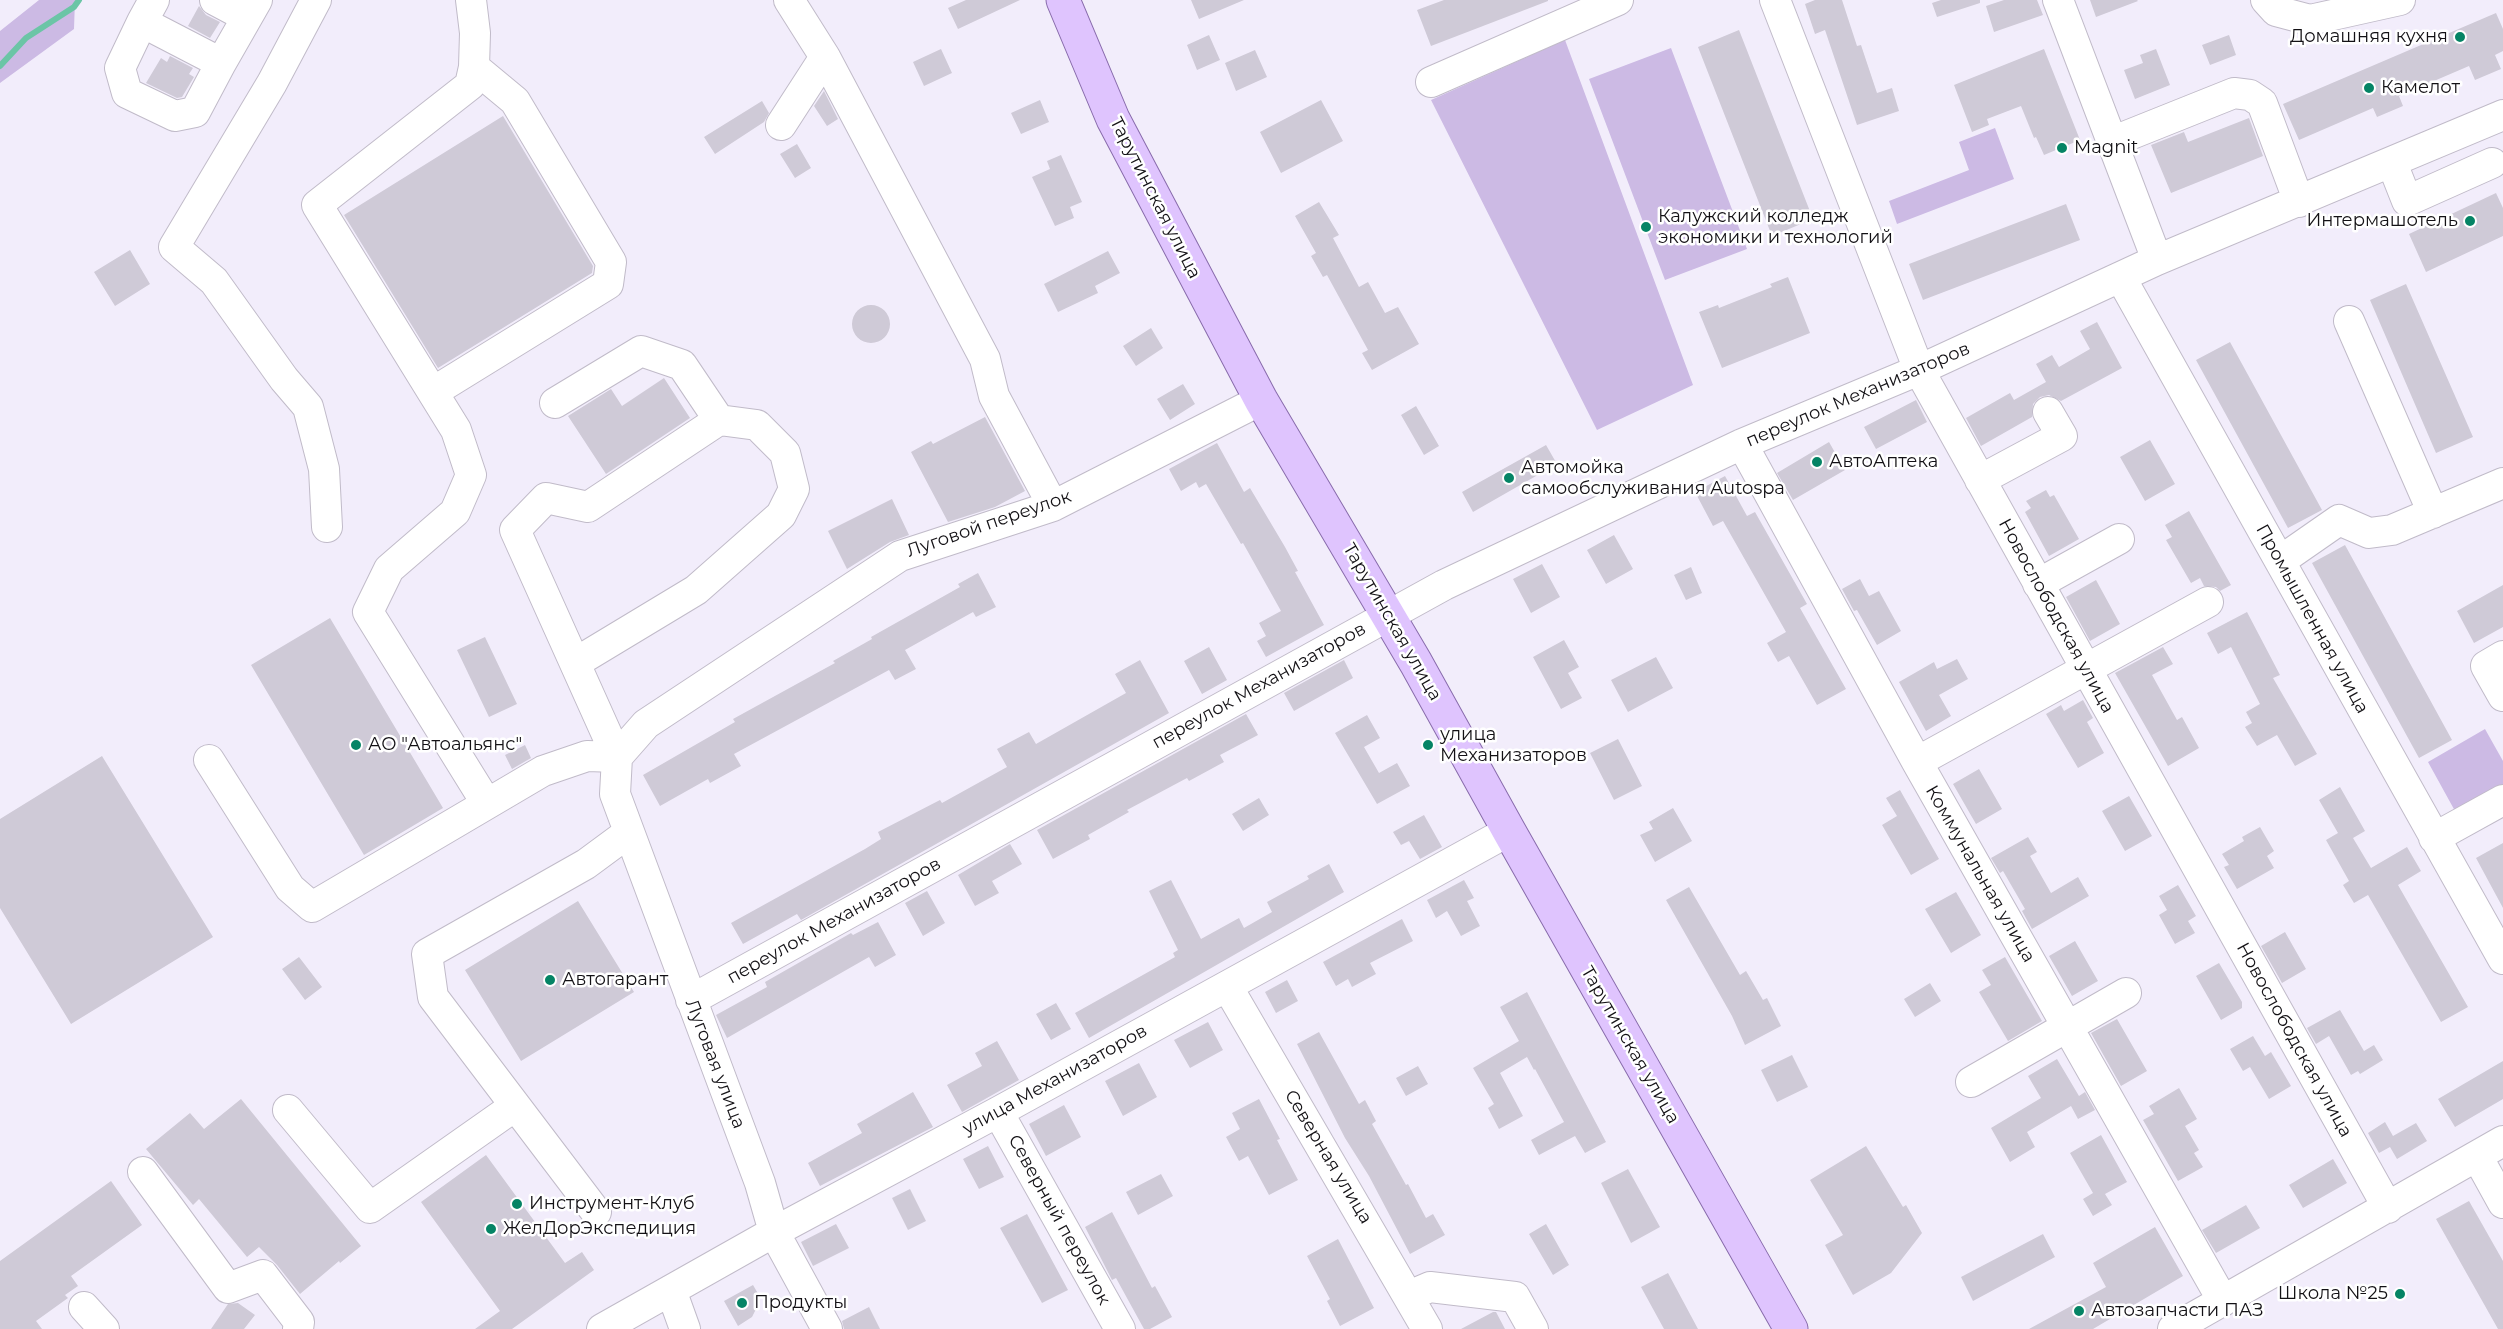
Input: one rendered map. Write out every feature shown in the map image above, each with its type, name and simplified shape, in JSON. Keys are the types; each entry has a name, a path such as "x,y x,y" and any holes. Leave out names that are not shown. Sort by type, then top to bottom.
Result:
{"main road":[{"name":"Тарутинская улица","path":"1063,0 1113,119 1261,400 1416,663 1791,1329"}],"street":[{"path":"215,0 252,9 195,112 175,116 127,93 120,68 148,11 221,63"},
{"path":"316,0 272,83 174,247 214,281 284,379 308,407 324,469 327,527"},
{"path":"471,0 475,33 474,67 470,85 317,205 456,430 471,475 455,512 389,569 368,612 487,804"},
{"path":"789,0 825,57 985,359 994,396 1053,506"},
{"path":"1431,82 1618,0"},
{"name":"Новослободская улица","path":"1775,0 1919,370 2388,1208"},
{"path":"2058,0 2114,141 2157,260"},
{"path":"2266,0 2276,11 2310,20 2400,0"},
{"path":"781,124 825,57"},
{"path":"433,392 608,284 611,262 515,101 474,67"},
{"path":"2114,141 2234,93 2250,95 2262,103 2299,202"},
{"name":"переулок Механизаторов","path":"691,1000 1444,585 1742,444 1919,370 2157,260 2502,120"},
{"path":"2392,163 2407,201 2492,163"},
{"name":"Промышленная улица","path":"2121,278 2503,959"},
{"path":"2349,321 2433,513"},
{"path":"555,403 641,351 682,365 718,420"},
{"name":"Луговой переулок","path":"616,757 646,724 900,556 1053,506 1261,400"},
{"path":"1980,480 2062,436 2048,411"},
{"path":"209,760 290,888 312,907 543,771 587,756 616,757 574,663 515,530 546,498 588,507 718,420 757,425 785,453 794,489 781,514 696,590 574,663"},
{"name":"Коммунальная улица","path":"1742,444 1917,762 2223,1301"},
{"path":"2280,561 2339,520 2369,533 2392,530 2503,483"},
{"path":"2038,584 2119,539"},
{"path":"1917,762 2208,602"},
{"path":"2503,656 2486,666 2503,696"},
{"name":"Луговая улица","path":"616,757 615,794 760,1183 774,1232 827,1329"},
{"path":"2434,838 2503,800"},
{"name":"улица Механизаторов","path":"602,1329 774,1232 998,1112 1509,831"},
{"path":"596,1212 433,997 427,954 586,864 628,833"},
{"name":"Северная улица","path":"1227,986 1427,1329"},
{"path":"1971,1082 2126,993"},
{"path":"288,1110 370,1208 515,1106"},
{"name":"Северный переулок","path":"998,1112 1120,1329"},
{"path":"2173,1329 2503,1141"},
{"path":"2477,1156 2503,1203"},
{"path":"143,1172 228,1288 263,1275 299,1322 298,1329"},
{"path":"1409,1296 1430,1287 1515,1297 1533,1329"},
{"path":"671,1290 685,1329"},
{"path":"84,1307 104,1329"}],"shaded area":[{"path":"39,0 75,0 74,29 0,83 0,31"},
{"path":"1565,40 1693,385 1597,430 1431,100"},
{"path":"1671,48 1747,249 1665,280 1589,79"},
{"path":"1995,128 2014,179 1897,224 1889,201 1969,170 1959,142"},
{"path":"2485,729 2503,761 2503,785 2455,811 2428,762"}],"building":[{"path":"966,0 1020,0 958,29 948,8"},
{"path":"1191,0 1244,0 1199,19"},
{"path":"1444,0 1548,1 1431,46 1417,10"},
{"path":"1815,0 1842,0 1857,46 1861,45 1877,93 1892,88 1899,111 1857,125 1825,30 1815,34 1805,4"},
{"path":"1941,0 1980,0 1980,3 1937,17 1932,3"},
{"path":"2004,0 2037,0 2043,15 1994,32 1986,6"},
{"path":"2090,0 2137,0 2138,1 2096,17"},
{"path":"199,6 206,15 220,22 210,38 188,26"},
{"name":"Камелот","path":"2496,13 2503,29 2503,51 2495,55 2501,69 2475,80 2469,66 2399,96 2403,106 2377,117 2373,108 2299,140 2283,104"},
{"path":"1739,30 1813,219 1772,236 1698,47"},
{"path":"1209,35 1220,60 1197,70 1187,45"},
{"path":"2229,35 2236,55 2210,65 2202,45"},
{"path":"941,49 952,73 924,86 913,62"},
{"path":"2044,49 2080,140 2044,155 2036,137 2034,138 2021,106 1987,119 1989,125 1972,132 1954,85"},
{"path":"2156,49 2170,85 2135,99 2124,70 2143,63 2140,55"},
{"path":"1255,50 1267,77 1236,91 1225,63"},
{"path":"170,56 193,68 189,74 194,77 182,97 177,98 146,83 161,58 167,62"},
{"path":"824,91 838,119 827,126 814,106"},
{"path":"1040,100 1049,122 1021,134 1011,113"},
{"path":"1321,100 1343,141 1281,173 1260,132"},
{"path":"762,101 769,113 764,122 715,154 704,137"},
{"path":"503,116 593,266 592,273 438,368 344,215"},
{"path":"2249,118 2263,156 2171,193 2151,145 2184,132 2188,142"},
{"path":"797,144 811,168 795,178 780,154"},
{"path":"1061,155 1082,202 1070,207 1074,218 1055,226 1032,177 1050,169 1047,161"},
{"name":"Интермашотель","path":"2496,193 2503,208 2503,236 2426,272 2409,234"},
{"path":"1319,202 1339,235 1333,238 1359,287 1368,282 1385,313 1398,307 1419,344 1372,370 1362,353 1368,350 1327,275 1323,277 1311,256 1316,253 1295,216"},
{"path":"2066,204 2080,240 1923,300 1909,264"},
{"path":"130,250 150,284 115,306 94,272"},
{"path":"1108,251 1120,273 1095,286 1098,293 1058,312 1044,284"},
{"path":"1788,277 1810,333 1722,368 1699,312 1718,305 1719,308 1772,287 1770,284"},
{"path":"2406,284 2473,437 2436,453 2370,300"},
{"path":"871,305 878,306 884,311 889,317 889,331 884,337 878,342 871,343 864,342 858,337 853,331 852,324 853,317 858,311 864,306"},
{"path":"2097,322 2122,368 2061,401 2049,395 2040,397 2033,404 2032,417 1981,446 1966,418 2010,393 2014,400 2046,382 2036,364 2052,355 2059,367 2090,349 2080,331"},
{"path":"1151,328 1163,348 1136,366 1123,346"},
{"path":"2230,342 2322,510 2288,528 2196,360"},
{"path":"664,378 690,418 606,474 568,416 611,389 622,406"},
{"path":"1183,384 1195,404 1170,420 1157,399"},
{"path":"1916,400 1927,422 1876,449 1864,427"},
{"path":"1416,406 1439,446 1424,455 1401,415"},
{"path":"985,417 1025,491 995,507 948,522 911,452 931,441 933,444"},
{"path":"2150,440 2175,484 2145,501 2120,457"},
{"path":"1829,442 1845,470 1793,500 1777,473"},
{"path":"1217,443 1244,492 1250,488 1285,547 1298,571 1295,572 1324,625 1266,657 1257,641 1266,636 1259,623 1281,611 1243,543 1241,544 1206,484 1199,488 1196,482 1181,491 1169,469"},
{"name":"Автомойка самообслуживания Autospa","path":"1546,445 1557,464 1473,512 1462,492"},
{"path":"1725,476 1747,516 1755,512 1807,604 1800,608 1846,689 1817,705 1789,656 1778,662 1767,643 1786,632 1723,521 1713,526 1695,492"},
{"path":"2046,490 2050,497 2054,495 2079,539 2049,556 2025,512 2031,508 2026,501"},
{"path":"892,499 909,535 890,542 847,569 828,531"},
{"path":"2189,511 2231,585 2220,591 2216,587 2204,586 2200,578 2191,583 2166,540 2172,537 2165,525"},
{"path":"1614,535 1633,569 1606,584 1587,550"},
{"path":"2345,545 2452,740 2419,758 2312,563"},
{"path":"1542,564 1560,597 1531,613 1513,579"},
{"path":"1691,567 1702,593 1686,600 1674,575"},
{"path":"978,573 996,607 976,617 973,612 905,650 916,669 895,680 889,670 734,754 741,766 710,783 708,779 660,806 643,775 735,722 733,719 835,663 833,661 872,639 871,637 960,587 958,584"},
{"path":"1860,579 1869,596 1879,591 1901,631 1877,645 1842,589"},
{"path":"2096,580 2120,624 2090,641 2066,597"},
{"path":"2503,585 2503,627 2474,643 2457,611"},
{"path":"2247,612 2280,675 2273,678 2317,754 2295,766 2277,735 2257,746 2245,727 2252,723 2246,712 2260,704 2231,647 2218,654 2207,633"},
{"path":"330,618 443,808 364,855 251,665"},
{"path":"485,637 517,704 489,717 457,650"},
{"path":"1564,640 1579,667 1568,673 1582,698 1561,709 1533,657"},
{"path":"1209,647 1227,680 1202,694 1184,661"},
{"path":"2163,647 2173,664 2152,675 2177,720 2182,717 2199,748 2168,766 2115,673"},
{"path":"1656,657 1673,688 1628,712 1611,680"},
{"path":"1957,659 1968,679 1939,695 1951,716 1926,731 1899,682 1934,662 1937,669"},
{"path":"1140,660 1169,713 801,920 797,914 743,944 731,923 865,849 881,839 878,832 940,800 942,803 1007,767 997,749 1029,732 1036,744 1126,693 1115,674"},
{"path":"1344,660 1353,678 1294,711 1284,693"},
{"path":"2083,700 2093,718 2087,722 2104,753 2078,768 2046,714 2061,705 2064,711"},
{"path":"1246,714 1258,735 1220,755 1224,762 1189,781 1187,778 1127,810 1129,812 1088,835 1090,839 1053,859 1037,830"},
{"path":"1367,715 1380,738 1364,747 1379,773 1397,763 1410,786 1377,804 1335,733"},
{"path":"1618,739 1642,786 1614,800 1590,753"},
{"path":"525,745 531,758 512,769 505,755"},
{"path":"102,756 213,937 71,1024 0,908 0,819"},
{"path":"1979,769 2002,809 1976,824 1953,784"},
{"path":"2340,787 2365,831 2353,838 2371,868 2407,847 2421,871 2398,885 2468,1007 2441,1022 2368,895 2354,903 2343,885 2349,881 2326,840 2338,833 2319,800"},
{"path":"1900,790 1939,859 1911,875 1882,825 1897,816 1886,798"},
{"path":"2129,796 2152,836 2125,851 2102,811"},
{"path":"1259,798 1269,815 1243,831 1232,814"},
{"path":"1673,808 1692,841 1655,862 1640,835 1653,829 1649,822"},
{"path":"1424,815 1442,847 1420,859 1409,841 1401,845 1393,832"},
{"path":"2260,827 2274,851 2267,856 2274,868 2237,889 2224,867 2229,865 2222,854 2244,841 2242,837"},
{"path":"2028,837 2037,852 2030,856 2051,893 2078,877 2089,896 2032,929 2022,911 2025,909 2003,871 2000,873 1991,858"},
{"path":"2503,843 2503,908 2476,858"},
{"path":"1010,844 1022,864 992,881 999,893 975,906 958,875"},
{"path":"1329,864 1344,892 1089,1038 1075,1013 1175,957 1173,953 1178,950 1149,891 1171,880 1201,939 1239,918 1244,928 1272,912 1267,902 1309,879 1307,876"},
{"path":"1464,880 1474,898 1467,901 1480,926 1461,936 1447,911 1436,918 1427,900"},
{"path":"2178,885 2196,916 2188,921 2195,933 2175,944 2159,915 2167,910 2159,896"},
{"path":"1689,887 1740,975 1746,971 1763,1000 1767,998 1781,1026 1745,1045 1732,1016 1666,900"},
{"path":"927,891 945,923 923,936 905,903"},
{"path":"1956,892 1981,935 1951,953 1925,909"},
{"path":"578,901 634,992 521,1061 465,970"},
{"path":"1402,919 1413,941 1370,963 1376,974 1352,987 1348,979 1336,986 1323,962"},
{"path":"878,922 896,955 875,967 869,957 727,1038 716,1015 767,987 765,982 851,933 853,935"},
{"path":"2285,932 2306,969 2282,983 2261,946"},
{"path":"2075,941 2098,981 2072,996 2049,956"},
{"path":"299,957 322,987 305,1000 282,969"},
{"path":"2005,957 2042,1021 2008,1041 1979,992 1991,985 1982,970"},
{"path":"2219,963 2242,1002 2242,1008 2221,1020 2196,976"},
{"path":"1287,980 1298,1001 1276,1013 1265,992"},
{"path":"1930,983 1941,1001 1915,1017 1904,999"},
{"path":"1527,992 1606,1142 1585,1153 1575,1136 1539,1155 1531,1140 1564,1122 1527,1057 1500,1073 1523,1116 1499,1129 1488,1108 1494,1104 1473,1068 1519,1041 1500,1007"},
{"path":"1056,1003 1071,1029 1051,1040 1036,1014"},
{"path":"2340,1010 2364,1051 2374,1045 2383,1060 2360,1074 2358,1071 2351,1075 2329,1036 2316,1044 2307,1028"},
{"path":"2117,1019 2147,1071 2121,1086 2091,1033"},
{"path":"1208,1022 1223,1050 1190,1068 1174,1040"},
{"path":"1319,1032 1359,1104 1365,1100 1376,1121 1372,1124 1426,1218 1433,1214 1445,1235 1410,1254 1369,1176 1345,1138 1297,1044"},
{"path":"2253,1036 2265,1056 2271,1052 2291,1086 2269,1099 2250,1067 2243,1071 2230,1049"},
{"path":"997,1041 1019,1080 962,1112 947,1085 982,1066 975,1053"},
{"path":"1792,1055 1808,1087 1777,1102 1761,1070"},
{"path":"2057,1059 2079,1096 2085,1092 2095,1110 2078,1119 2071,1106 2027,1132 2035,1147 2010,1162 1991,1128 2041,1098 2028,1076"},
{"path":"2503,1061 2503,1099 2455,1127 2438,1099"},
{"path":"1139,1063 1157,1097 1123,1116 1105,1081"},
{"path":"1418,1066 1428,1084 1406,1096 1396,1078"},
{"path":"2179,1088 2197,1119 2185,1126 2199,1150 2194,1153 2203,1167 2178,1181 2143,1120 2154,1114 2149,1106"},
{"path":"913,1092 933,1127 820,1186 808,1163 862,1133 857,1124"},
{"path":"241,1099 361,1246 340,1263 339,1261 300,1294 259,1247 247,1257 199,1199 193,1205 146,1149 190,1113 204,1129"},
{"path":"1259,1099 1298,1180 1269,1195 1248,1156 1239,1161 1226,1137 1240,1129 1232,1113"},
{"path":"1064,1105 1081,1137 1046,1156 1029,1124"},
{"path":"2385,1122 2393,1136 2416,1123 2427,1141 2397,1159 2390,1147 2379,1153 2368,1133"},
{"path":"2101,1135 2127,1182 2105,1194 2112,1205 2093,1216 2083,1199 2093,1193 2070,1153"},
{"path":"988,1146 1004,1177 979,1189 963,1159"},
{"path":"1866,1146 1903,1207 1906,1205 1922,1233 1891,1273 1853,1295 1825,1245 1843,1235 1810,1180"},
{"path":"486,1155 565,1263 582,1252 594,1270 512,1329 475,1329 500,1311 421,1202"},
{"path":"2333,1159 2347,1183 2303,1208 2289,1185"},
{"path":"1628,1169 1660,1227 1631,1243 1601,1183"},
{"path":"1161,1174 1173,1196 1138,1215 1126,1192"},
{"path":"111,1181 142,1225 71,1276 78,1286 65,1295 68,1298 36,1321 42,1329 0,1329 0,1261"},
{"path":"910,1189 926,1221 908,1230 892,1198"},
{"path":"2469,1201 2503,1261 2503,1329 2498,1329 2436,1219"},
{"path":"2246,1205 2260,1228 2216,1253 2202,1230"},
{"path":"1112,1212 1152,1288 1155,1286 1172,1317 1150,1329 1144,1329 1116,1278 1112,1280 1085,1227"},
{"path":"1027,1214 1068,1290 1042,1303 1000,1228"},
{"path":"836,1224 849,1248 813,1266 801,1242"},
{"path":"1546,1224 1569,1265 1553,1275 1529,1234"},
{"path":"2155,1227 2183,1276 2093,1329 2029,1329 2106,1287 2093,1263"},
{"path":"2043,1234 2055,1257 1973,1301 1961,1277"},
{"path":"1338,1239 1374,1308 1340,1326 1327,1301 1330,1299 1307,1256"},
{"path":"1668,1273 1698,1329 1664,1329 1641,1287"},
{"name":"Продукты","path":"753,1285 760,1297 758,1305 752,1317 738,1326 724,1301"},
{"path":"238,1303 255,1315 244,1329 211,1329 228,1304"},
{"path":"869,1307 880,1329 844,1329 842,1321"},
{"path":"1496,1312 1505,1329 1461,1329"}],"waterway":[{"path":"0,66 26,38 74,7 79,0"}],"place":[{"name":"Домашняя кухня","path":"2460,37"},
{"name":"Камелот","path":"2369,88"},
{"name":"Magnit","path":"2062,148"},
{"name":"Интермашотель","path":"2470,221"},
{"name":"Калужский колледж экономики и технологий","path":"1646,227"},
{"name":"АвтоАптека","path":"1817,462"},
{"name":"Автомойка самообслуживания Autospa","path":"1509,478"},
{"name":"АО \"Автоальянс\"","path":"356,745"},
{"name":"улица Механизаторов","path":"1428,745"},
{"name":"Автогарант","path":"550,980"},
{"name":"Инструмент-Клуб","path":"517,1204"},
{"name":"ЖелДорЭкспедиция","path":"491,1229"},
{"name":"Школа №25","path":"2400,1294"},
{"name":"Продукты","path":"742,1303"},
{"name":"Автозапчасти ПАЗ","path":"2079,1311"}]}
